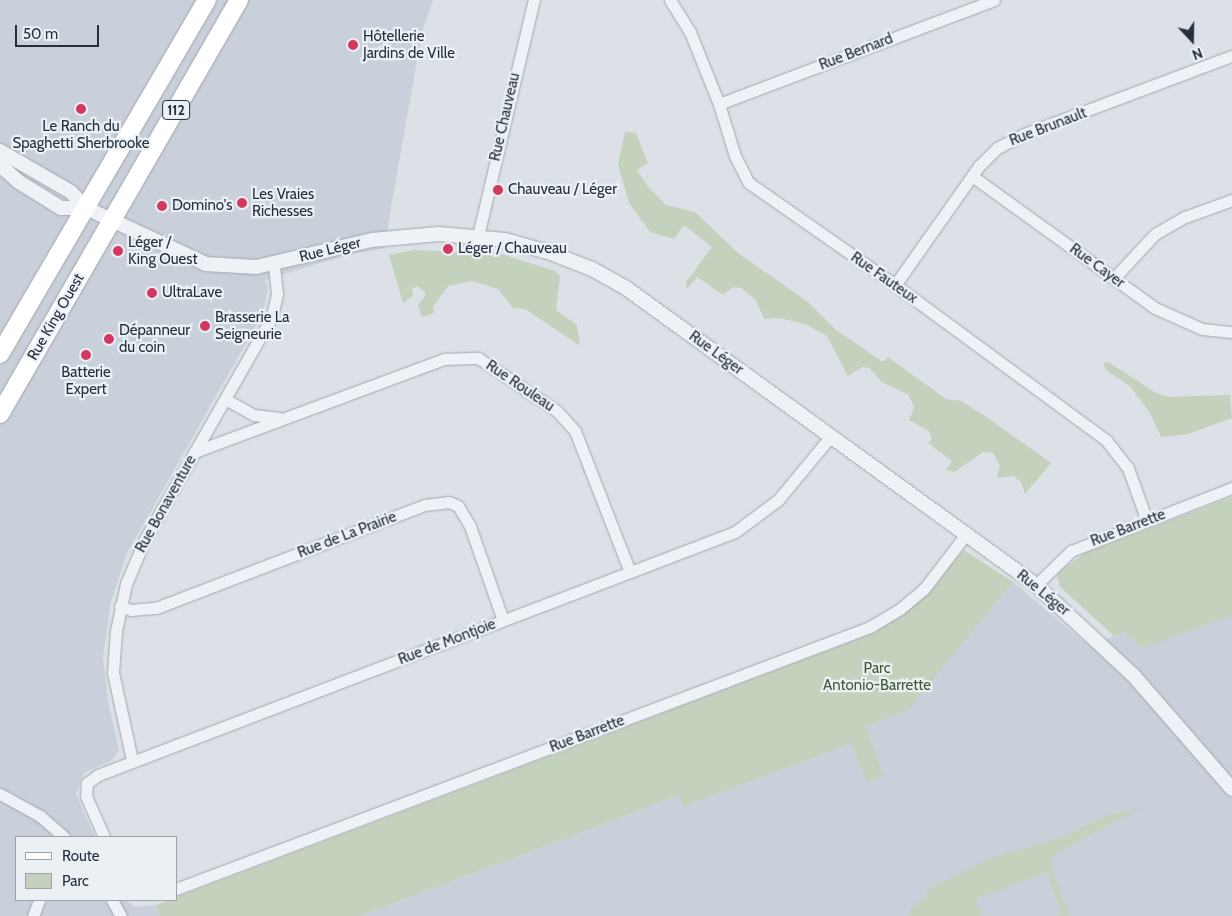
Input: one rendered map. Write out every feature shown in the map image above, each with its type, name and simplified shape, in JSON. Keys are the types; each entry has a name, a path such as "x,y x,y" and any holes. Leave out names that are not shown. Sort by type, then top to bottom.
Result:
{"main road":[{"name":"112","path":"86,208 207,0"},
{"name":"112","path":"112,220 239,0"},
{"name":"Rue King Ouest","path":"0,354 86,208"},
{"name":"Rue King Ouest","path":"0,414 112,220"}],"street":[{"name":"Rue Chauveau","path":"478,236 534,0"},
{"name":"Rue Fauteux","path":"670,0 690,32 719,104 735,156 749,183 895,285 1106,440 1128,468 1146,521"},
{"name":"Rue Bernard","path":"719,104 994,0"},
{"name":"Rue Brunault","path":"895,285 972,176 988,156 1010,140 1232,56"},
{"path":"0,150 71,192 86,208"},
{"path":"0,165 19,182 61,208 86,208"},
{"name":"Rue Cayer","path":"972,176 1114,278 1175,319 1202,329 1232,332"},
{"path":"1114,278 1155,234 1185,217 1232,200"},
{"name":"Rue Léger","path":"86,208 206,264 241,268 274,264 392,237 439,234 478,236 551,253 610,278 1036,585 1119,661 1230,781"},
{"name":"Rue Bonaventure","path":"132,760 113,673 120,606 134,560 275,309 278,294 274,264"},
{"name":"Rue Rouleau","path":"194,452 444,359 478,358 557,411 575,431 630,572"},
{"name":"Rue Rouleau","path":"225,399 254,416 286,418"},
{"name":"Rue de Montjoie","path":"104,836 86,796 88,783 98,775 132,760 715,540 751,522 792,485 831,436"},
{"name":"Rue Barrette","path":"1036,585 1071,551 1232,488"},
{"name":"Rue de La Prairie","path":"120,606 131,610 156,608 426,505 448,502 458,506 470,526 503,620"},
{"name":"Rue Barrette","path":"178,888 870,627 900,609 924,589 966,534"},
{"path":"0,794 40,816 63,836"},
{"path":"33,916 39,901"},
{"path":"113,901 121,916"}],"shaded area":[{"path":"0,0 433,0 422,32 384,248 343,256 265,280 268,289 262,315 127,553 111,602 103,657 108,701 119,750 112,760 84,773 76,794 95,836 15,836 15,901 127,901 135,907 156,905 160,916 0,916"},
{"path":"1013,582 1089,646 1232,589 1232,916 360,916 680,795 941,669"}],"green space":[{"path":"625,132 636,133 648,163 637,170 649,188 666,205 695,212 738,253 808,302 836,330 883,362 888,357 946,399 961,401 1051,463 1025,494 1021,482 1013,476 997,478 1000,466 993,453 983,452 954,472 946,470 952,461 928,443 932,439 929,431 909,420 914,408 909,395 882,382 869,368 862,367 848,376 827,336 805,324 780,318 764,319 756,300 741,288 733,287 723,295 697,277 687,289 686,282 712,247 684,225 674,239 650,232 629,203 618,164"},
{"path":"414,250 501,254 555,271 560,276 556,310 577,325 580,346 525,309 513,308 498,289 472,281 448,286 433,307 434,313 422,317 418,305 425,296 425,292 417,286 412,289 413,296 403,303 389,255"},
{"path":"1103,362 1110,363 1156,393 1169,397 1230,395 1232,418 1188,434 1161,437 1150,413 1130,386 1106,370"},
{"path":"1232,497 1232,615 1143,648 1124,632 1114,636 1060,587 1057,576 1059,571 1087,552"},
{"name":"Parc Antonio-Barrette","path":"964,550 1013,582 908,710 865,726 884,776 867,782 852,743 684,806 680,795 360,916 160,916 156,905 167,901 178,901 178,897 866,636 890,623 915,604"},
{"path":"1142,807 1052,856 1051,865 1070,916 1055,916 1062,913 1047,872 976,899 982,915 979,916 909,916 912,907 925,898 928,889 992,858 1059,838 1109,815"}],"place":[{"name":"Hôtellerie Jardins de Ville","path":"353,45"},
{"name":"Le Ranch du Spaghetti Sherbrooke","path":"81,109"},
{"name":"Chauveau / Léger","path":"498,190"},
{"name":"Les Vraies Richesses","path":"242,203"},
{"name":"Domino's","path":"162,206"},
{"name":"Léger / Chauveau","path":"448,249"},
{"name":"Léger / King Ouest","path":"118,251"},
{"name":"UltraLave","path":"152,293"},
{"name":"Brasserie La Seigneurie","path":"205,326"},
{"name":"Dépanneur du coin","path":"109,339"},
{"name":"Batterie Expert","path":"86,355"}]}
